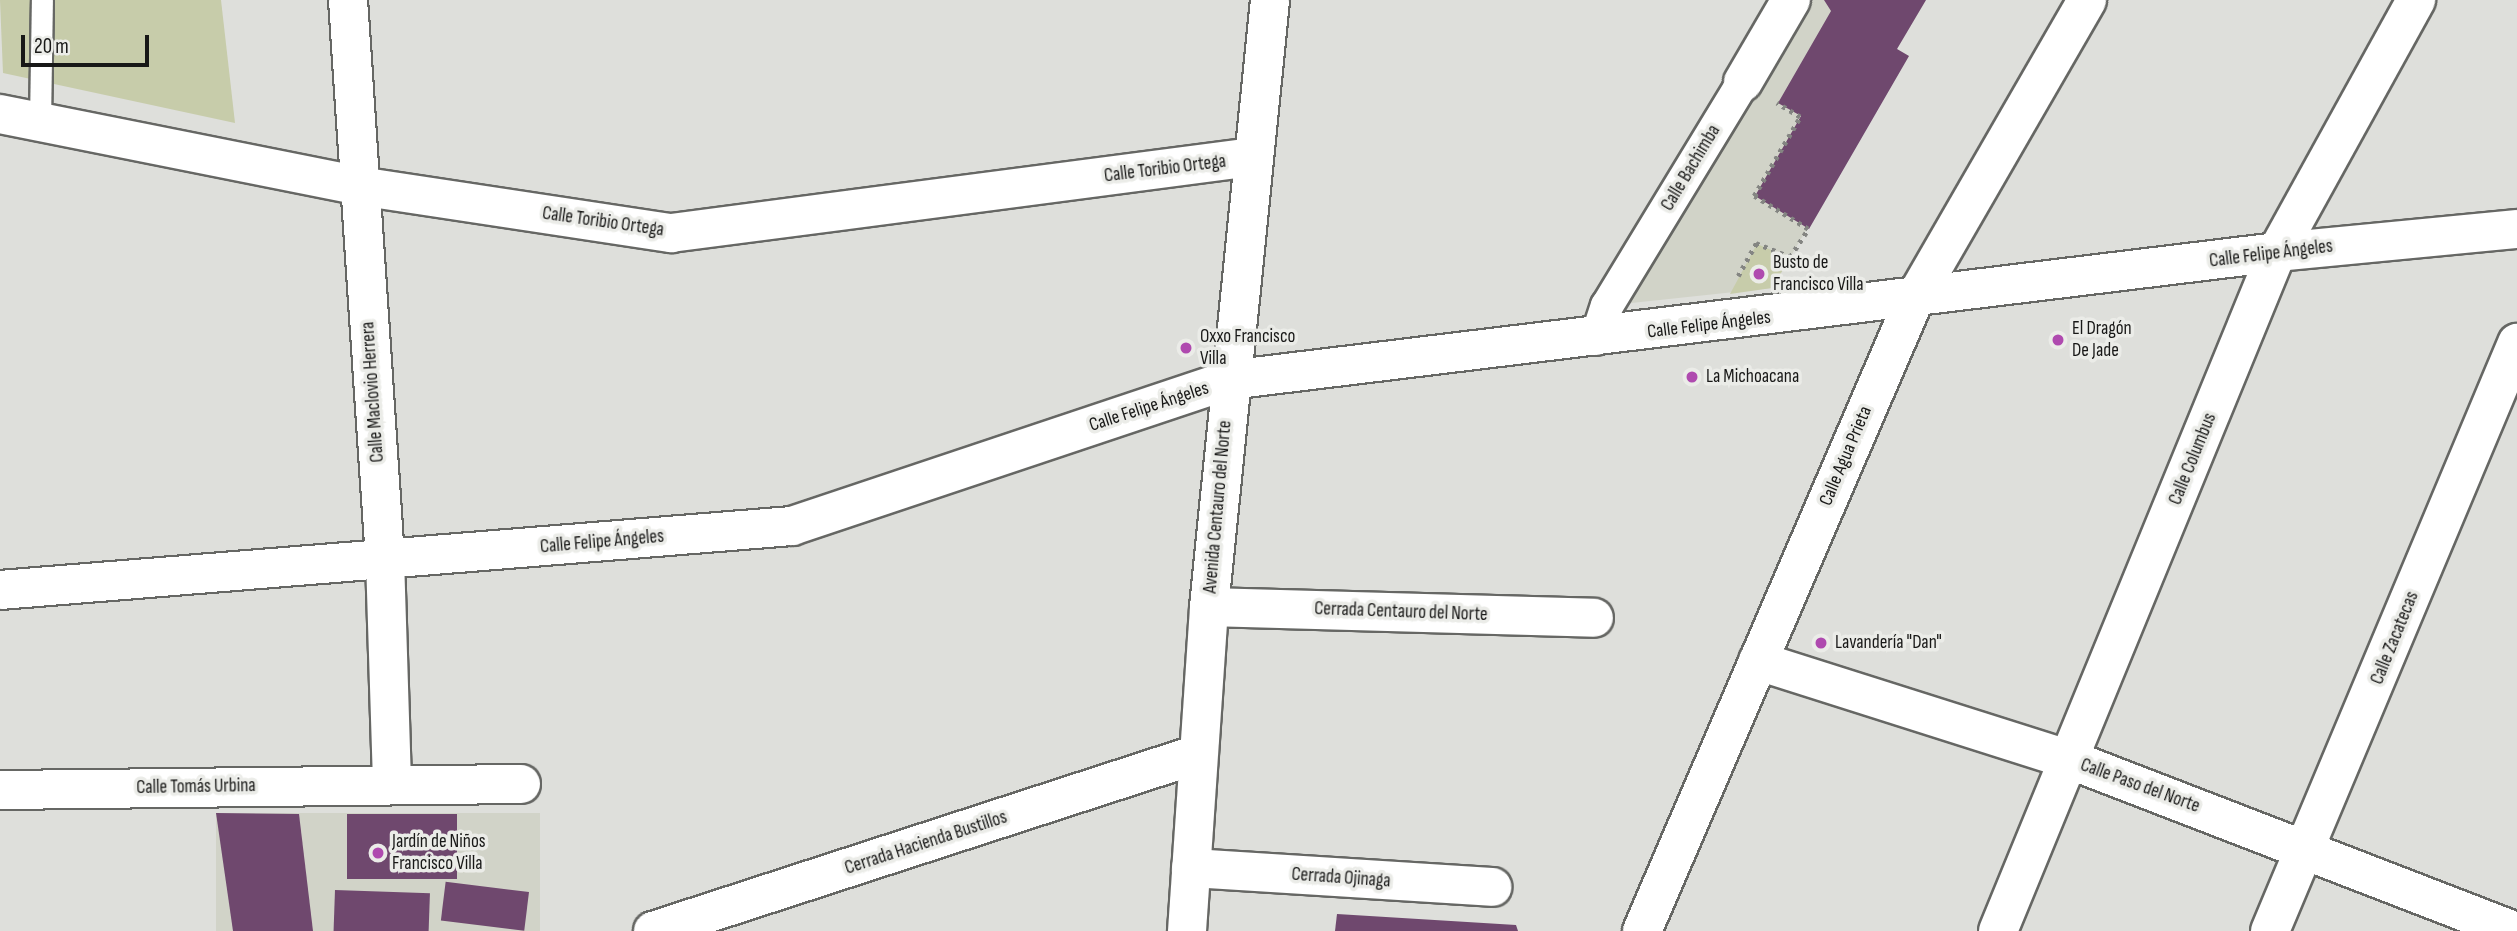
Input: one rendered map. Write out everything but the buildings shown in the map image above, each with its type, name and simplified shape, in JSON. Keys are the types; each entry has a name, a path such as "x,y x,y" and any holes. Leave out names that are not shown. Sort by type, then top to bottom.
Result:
{"street":[{"name":"Calle Maclovio Herrera","path":"348,0 385,559 391,785"},
{"name":"Avenida Centauro del Norte","path":"1187,931 1209,607 1229,380 1270,0"},
{"name":"Calle Bachimba","path":"1596,339 1607,306 1791,0"},
{"name":"Calle Agua Prieta","path":"1642,931 1914,300 2087,0"},
{"name":"Calle Columbus","path":"1998,931 2071,760 2277,252 2416,0"},
{"name":"Calle Toribio Ortega","path":"0,114 359,186 671,233 1252,157"},
{"name":"Calle Felipe Ángeles","path":"0,590 792,526 1229,380 1596,339 2277,252 2517,229"},
{"name":"Calle Zacatecas","path":"2270,931 2308,848 2517,343"},
{"name":"Cerrada Centauro del Norte","path":"1209,607 1594,618"},
{"name":"Calle Paso del Norte","path":"1758,662 2071,760 2308,848 2515,931"},
{"name":"Cerrada Hacienda Bustillos","path":"653,931 1198,754"},
{"name":"Calle Tomás Urbina","path":"0,790 521,784"},
{"name":"Cerrada Ojinaga","path":"1191,868 1492,887"}],"lane":[{"path":"40,122 42,0"}],"path":[{"path":"1736,280 1756,243 1790,257 1808,229 1754,196 1800,117 1777,103 1784,91"}],"shaded area":[{"path":"1805,0 1926,0 1897,49 1909,56 1772,288 1622,304"},
{"name":"Jardín de Niños Francisco Villa","path":"216,813 540,813 540,931 216,931"}],"green space":[{"path":"0,0 221,0 235,123 3,73"},
{"path":"1757,244 1790,258 1772,288 1730,294"}],"place":[{"name":"Busto de Francisco Villa","path":"1759,274"},
{"name":"El Dragón De Jade","path":"2058,340"},
{"name":"Oxxo Francisco Villa","path":"1186,348"},
{"name":"La Michoacana","path":"1692,377"},
{"name":"Lavandería \"Dan\"","path":"1821,643"},
{"name":"Jardín de Niños Francisco Villa","path":"378,853"}]}
